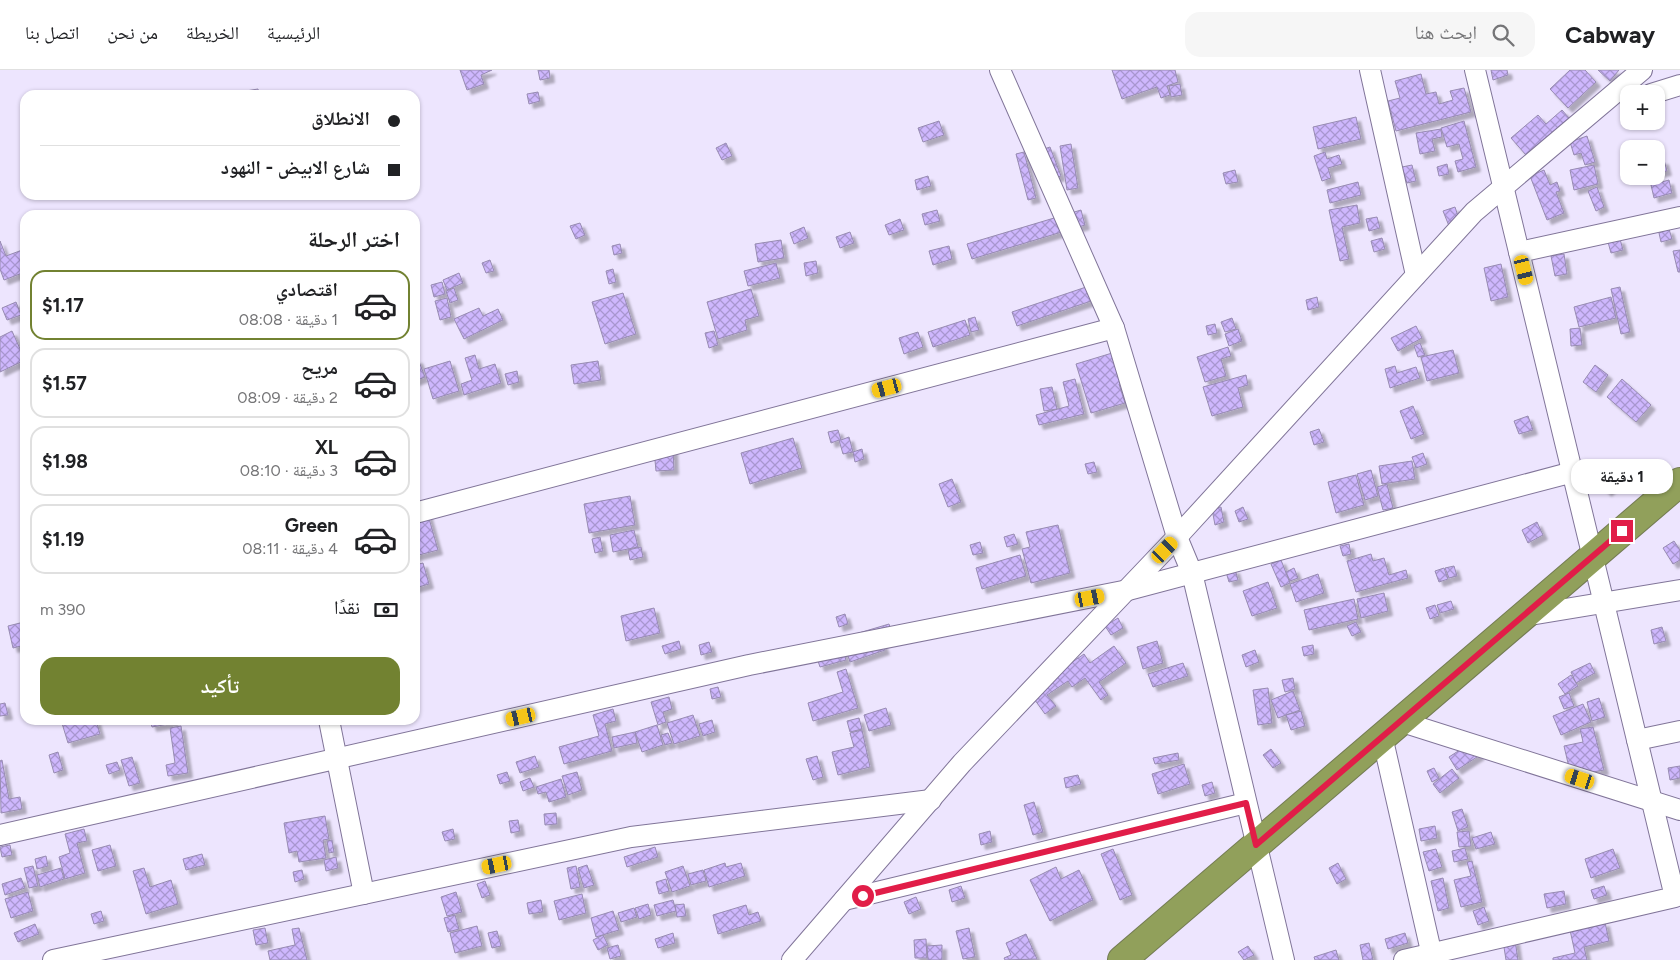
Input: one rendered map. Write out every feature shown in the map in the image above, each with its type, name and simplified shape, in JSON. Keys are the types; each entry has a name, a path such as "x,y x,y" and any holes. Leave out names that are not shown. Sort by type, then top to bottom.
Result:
{"highway":[{"path":"1130,957 1390,729 1680,482"}],"street":[{"path":"1000,70 1114,328 1177,537 1192,573 1284,960"},
{"path":"1370,70 1416,275"},
{"path":"1404,960 1432,957 1675,897 1475,70"},
{"path":"792,960 962,763 1128,590 1474,212 1642,70"},
{"path":"1665,90 1680,85"},
{"path":"1593,112 1620,104"},
{"path":"1519,252 1680,217"},
{"path":"420,512 1114,328"},
{"path":"0,835 749,665 1128,590 1573,472"},
{"path":"1522,617 1680,590"},
{"path":"330,725 364,894"},
{"path":"1432,957 1390,729 1680,810"},
{"path":"1637,740 1680,732"},
{"path":"53,960 631,837 931,800"},
{"path":"844,900 1246,803"}],"building":[{"path":"460,70 492,70 481,75 484,84 467,90"},
{"path":"538,70 549,70 550,78 540,80"},
{"path":"1112,70 1175,70 1178,82 1167,86 1170,95 1161,98 1157,87 1122,99"},
{"path":"1491,70 1507,70 1508,75 1493,80"},
{"path":"1570,70 1585,70 1596,82 1568,108 1550,89"},
{"path":"1598,70 1619,70 1610,81"},
{"path":"1421,74 1426,94 1436,92 1439,104 1453,100 1450,91 1464,88 1471,112 1396,131 1388,101 1400,98 1395,81"},
{"path":"1180,84 1182,95 1171,97 1169,86"},
{"path":"538,92 540,101 529,104 527,94"},
{"path":"1562,110 1569,118 1526,155 1511,138 1538,115 1546,124"},
{"path":"1356,117 1361,139 1318,149 1313,127"},
{"path":"939,121 944,135 923,142 918,128"},
{"path":"1464,121 1476,167 1458,172 1455,161 1463,159 1459,144 1447,147 1441,128"},
{"path":"1441,129 1442,137 1432,139 1435,151 1420,154 1416,133"},
{"path":"1587,136 1595,162 1585,165 1581,153 1574,155 1570,142"},
{"path":"726,143 732,156 722,160 716,148"},
{"path":"1071,144 1078,188 1067,190 1060,146"},
{"path":"1050,147 1061,176 1052,179 1032,153"},
{"path":"1024,152 1036,198 1028,200 1016,154"},
{"path":"1325,152 1327,159 1339,155 1342,164 1328,168 1331,178 1322,181 1314,156"},
{"path":"1447,164 1449,174 1439,176 1437,167"},
{"path":"1412,165 1416,181 1407,183 1402,167"},
{"path":"1594,165 1598,184 1574,190 1570,170"},
{"path":"1235,170 1238,182 1226,184 1223,173"},
{"path":"1544,170 1550,185 1557,182 1560,191 1556,192 1564,213 1547,220 1530,176"},
{"path":"928,176 931,186 917,190 915,180"},
{"path":"1669,180 1672,193 1654,198 1651,185 1665,185 1665,181"},
{"path":"1358,182 1361,195 1330,203 1327,190"},
{"path":"1597,187 1604,207 1596,211 1588,191"},
{"path":"1357,205 1360,223 1342,227 1349,259 1340,261 1329,210"},
{"path":"1455,207 1460,222 1449,226 1443,211"},
{"path":"937,210 940,221 925,225 922,214"},
{"path":"1081,210 1085,225 972,259 967,244"},
{"path":"1377,217 1380,228 1369,231 1366,219"},
{"path":"900,219 904,230 889,235 885,225"},
{"path":"580,223 585,235 576,239 570,226"},
{"path":"804,227 808,238 794,244 790,233"},
{"path":"1669,229 1672,239 1661,242 1659,233"},
{"path":"850,232 854,243 840,248 836,237"},
{"path":"1382,238 1385,249 1374,252 1371,241"},
{"path":"1620,239 1623,250 1611,253 1608,242"},
{"path":"781,240 784,258 758,262 755,244"},
{"path":"0,241 6,256 20,251 20,274 4,280 0,269"},
{"path":"620,244 622,253 614,255 612,246"},
{"path":"949,246 952,259 933,265 929,251"},
{"path":"1680,250 1680,272 1678,272 1673,251"},
{"path":"1564,254 1567,274 1555,276 1551,256"},
{"path":"490,260 494,271 486,273 482,263"},
{"path":"816,261 818,273 806,276 804,263"},
{"path":"776,263 780,278 748,286 744,271"},
{"path":"1501,264 1508,297 1491,301 1484,268"},
{"path":"613,269 616,282 609,284 606,271"},
{"path":"459,273 463,283 447,290 443,280"},
{"path":"442,282 445,294 434,297 431,285"},
{"path":"1098,283 1103,297 1017,326 1012,312"},
{"path":"1620,287 1630,332 1621,334 1611,289"},
{"path":"454,288 458,300 450,303 446,291"},
{"path":"751,289 759,316 745,320 747,330 718,339 707,302"},
{"path":"623,293 636,334 605,344 592,302"},
{"path":"1317,297 1319,307 1308,310 1306,300"},
{"path":"1611,297 1616,318 1579,327 1574,307"},
{"path":"447,298 451,317 440,320 435,301"},
{"path":"16,302 20,315 7,320 2,308"},
{"path":"479,308 483,316 498,309 503,320 464,339 454,319"},
{"path":"975,317 979,330 971,332 968,319"},
{"path":"1232,318 1236,329 1225,332 1221,322"},
{"path":"965,320 970,335 933,347 928,332"},
{"path":"1215,324 1217,333 1208,335 1206,326"},
{"path":"1416,326 1422,338 1398,351 1391,338"},
{"path":"1580,328 1582,345 1571,346 1570,329"},
{"path":"1238,329 1242,341 1229,346 1225,334"},
{"path":"12,331 20,349 20,362 0,372 0,337"},
{"path":"714,331 718,345 709,348 705,333"},
{"path":"918,332 923,347 904,354 899,338"},
{"path":"1420,343 1425,355 1418,357 1414,346"},
{"path":"1228,347 1231,356 1221,359 1226,376 1205,382 1197,357"},
{"path":"1122,350 1131,380 1119,384 1125,403 1091,413 1076,364"},
{"path":"1453,350 1459,373 1427,381 1421,357"},
{"path":"475,355 479,369 495,364 501,383 464,395 461,384 472,380 465,358"},
{"path":"450,361 459,391 433,399 424,369"},
{"path":"598,361 601,380 574,384 571,365"},
{"path":"420,364 425,377 420,379"},
{"path":"1595,365 1608,375 1596,392 1583,382"},
{"path":"1395,366 1397,373 1416,367 1420,378 1390,388 1385,369"},
{"path":"517,371 519,382 508,385 505,374"},
{"path":"1246,375 1248,385 1238,388 1243,407 1212,416 1203,387"},
{"path":"1075,379 1084,414 1039,425 1036,415 1069,406 1063,382"},
{"path":"1622,379 1651,405 1636,422 1607,397"},
{"path":"1052,387 1057,409 1044,411 1040,389"},
{"path":"1413,406 1424,434 1411,439 1400,411"},
{"path":"1528,416 1533,430 1519,434 1514,421"},
{"path":"1319,429 1324,442 1314,445 1310,432"},
{"path":"838,430 841,440 849,437 853,452 843,454 839,440 831,443 828,432"},
{"path":"793,438 802,468 750,484 741,453"},
{"path":"673,449 674,470 656,471 654,450"},
{"path":"862,449 864,459 855,462 853,452"},
{"path":"1423,453 1427,464 1416,468 1412,457"},
{"path":"1412,461 1415,479 1382,484 1379,466"},
{"path":"1094,462 1097,472 1088,474 1085,464"},
{"path":"1371,470 1378,496 1365,500 1357,474"},
{"path":"1610,473 1618,482 1607,492 1599,483"},
{"path":"1356,475 1364,505 1336,513 1328,482"},
{"path":"952,479 961,502 948,507 939,484"},
{"path":"1387,484 1393,508 1383,510 1377,487"},
{"path":"630,496 635,525 589,533 584,504"},
{"path":"1221,507 1224,522 1215,525 1212,509"},
{"path":"1243,507 1248,519 1239,522 1235,511"},
{"path":"426,508 438,550 420,555 420,510"},
{"path":"1537,522 1543,535 1528,543 1522,530"},
{"path":"1058,525 1070,573 1031,583 1022,549 1030,547 1026,532"},
{"path":"634,530 638,547 613,552 610,535"},
{"path":"1014,534 1018,544 1007,547 1004,537"},
{"path":"600,537 603,551 595,553 592,539"},
{"path":"1674,541 1680,550 1680,560 1673,564 1663,548"},
{"path":"980,542 983,553 973,555 970,545"},
{"path":"1349,544 1351,554 1343,556 1340,546"},
{"path":"641,547 643,557 630,560 628,550"},
{"path":"1371,554 1373,561 1384,558 1389,575 1406,570 1408,578 1356,592 1347,561"},
{"path":"1020,555 1026,576 982,589 976,568"},
{"path":"1281,560 1290,583 1281,587 1271,564"},
{"path":"423,563 429,584 420,587 420,564"},
{"path":"1454,566 1457,576 1449,578 1445,568"},
{"path":"1294,568 1298,578 1290,581 1286,572"},
{"path":"1444,568 1448,579 1439,582 1435,571"},
{"path":"1235,569 1238,580 1229,582 1226,572"},
{"path":"1318,574 1324,593 1296,602 1290,584"},
{"path":"1268,582 1277,608 1252,616 1243,591"},
{"path":"1384,593 1388,611 1361,618 1357,599"},
{"path":"1354,599 1358,619 1309,630 1304,610"},
{"path":"1451,601 1454,609 1440,613 1437,605"},
{"path":"1435,605 1439,616 1430,619 1426,608"},
{"path":"654,608 660,633 626,641 621,616"},
{"path":"845,614 848,624 839,627 836,617"},
{"path":"1118,618 1123,628 1111,635 1105,626"},
{"path":"1356,622 1361,632 1352,636 1347,626"},
{"path":"20,623 20,646 13,648 8,626"},
{"path":"889,624 893,636 881,640 885,650 850,662 842,638"},
{"path":"1662,627 1666,641 1654,644 1651,630"},
{"path":"839,638 846,660 820,667 813,646"},
{"path":"679,641 681,649 665,654 662,646"},
{"path":"1157,641 1163,663 1143,669 1137,647"},
{"path":"709,642 712,652 701,655 699,645"},
{"path":"1313,645 1314,654 1304,656 1302,647"},
{"path":"1114,646 1126,663 1099,682 1108,695 1101,700 1085,678 1072,687 1068,681 1047,695 1056,706 1045,714 1027,689 1039,685 1084,654 1090,663"},
{"path":"1255,650 1259,662 1246,667 1242,655"},
{"path":"1183,663 1188,676 1153,687 1148,674"},
{"path":"1590,663 1595,673 1576,683 1571,672"},
{"path":"846,669 858,708 813,721 808,703 843,692 837,672"},
{"path":"1571,675 1578,686 1565,694 1558,684"},
{"path":"1293,678 1295,689 1285,692 1282,680"},
{"path":"718,687 721,697 712,699 710,689"},
{"path":"1268,688 1272,723 1258,725 1253,690"},
{"path":"1293,691 1300,710 1278,718 1271,700"},
{"path":"1569,693 1574,706 1564,709 1559,697"},
{"path":"669,697 672,709 663,712 666,722 658,725 651,702"},
{"path":"1599,698 1605,717 1592,721 1587,702"},
{"path":"5,703 8,715 0,716 0,704"},
{"path":"1583,704 1591,722 1561,735 1553,716"},
{"path":"886,708 891,725 869,731 864,715"},
{"path":"613,709 616,721 605,724 612,751 564,764 559,747 599,736 593,715"},
{"path":"1301,711 1305,726 1291,730 1286,715"},
{"path":"693,715 700,736 674,744 667,723"},
{"path":"859,718 862,729 850,732 847,721"},
{"path":"712,720 715,732 703,736 699,724"},
{"path":"63,725 97,725 100,734 68,743"},
{"path":"657,725 663,745 642,752 635,732"},
{"path":"181,726 188,773 168,776 166,765 175,763 170,728"},
{"path":"1593,727 1604,770 1571,776 1564,746 1583,742 1580,729"},
{"path":"862,730 870,767 838,775 832,752 854,747 850,733"},
{"path":"635,732 637,743 614,748 612,737"},
{"path":"668,733 672,743 665,745 661,735"},
{"path":"1472,742 1480,755 1457,770 1449,757"},
{"path":"1271,749 1281,763 1273,768 1263,755"},
{"path":"58,752 63,770 54,773 49,755"},
{"path":"1178,753 1179,760 1155,764 1153,758"},
{"path":"535,756 539,767 520,773 516,762"},
{"path":"817,756 823,777 813,780 806,759"},
{"path":"132,757 140,783 129,786 121,760"},
{"path":"2,760 9,799 20,797 22,809 1,813 0,761"},
{"path":"117,762 120,770 109,774 106,765"},
{"path":"1184,764 1190,784 1158,794 1152,774"},
{"path":"1680,766 1680,778 1670,780 1668,768"},
{"path":"1434,768 1439,778 1432,782 1427,771"},
{"path":"1452,769 1459,778 1440,793 1433,784"},
{"path":"507,772 510,781 500,784 497,775"},
{"path":"577,772 582,790 568,795 562,776"},
{"path":"1078,775 1081,784 1066,788 1064,778"},
{"path":"530,778 534,787 523,791 520,782"},
{"path":"561,779 566,797 549,802 546,792 538,794 536,787"},
{"path":"1212,782 1215,793 1205,796 1202,785"},
{"path":"1034,802 1043,832 1033,835 1024,805"},
{"path":"1462,809 1468,827 1458,831 1452,812"},
{"path":"556,813 557,824 545,825 544,814"},
{"path":"325,816 329,839 323,840 326,858 299,862 297,851 289,853 284,823"},
{"path":"518,820 520,831 511,833 509,821"},
{"path":"1435,826 1437,838 1421,841 1419,829"},
{"path":"84,829 87,841 77,843 85,873 65,879 59,857 70,853 65,834"},
{"path":"453,829 455,839 445,841 442,832"},
{"path":"990,831 992,842 981,845 979,834"},
{"path":"1469,831 1471,846 1459,847 1457,832"},
{"path":"1491,832 1495,844 1476,849 1472,838"},
{"path":"332,840 334,852 329,853 327,841"},
{"path":"10,845 12,855 2,857 0,847"},
{"path":"110,845 116,866 98,871 92,850"},
{"path":"655,847 658,857 627,867 624,857"},
{"path":"1465,848 1468,859 1454,862 1452,851"},
{"path":"1113,849 1132,895 1120,900 1101,854"},
{"path":"1436,849 1442,867 1429,871 1423,852"},
{"path":"1613,849 1620,868 1591,878 1585,859"},
{"path":"202,854 205,865 186,870 183,859"},
{"path":"46,856 48,866 37,869 35,859"},
{"path":"336,857 338,868 326,871 324,860"},
{"path":"1472,861 1482,902 1461,907 1454,880 1471,876 1467,862"},
{"path":"725,863 726,867 741,863 745,876 709,887 704,870"},
{"path":"1338,863 1346,879 1337,884 1329,868"},
{"path":"587,865 594,885 584,888 578,868"},
{"path":"33,866 38,886 29,888 24,868"},
{"path":"576,866 580,887 571,889 567,868"},
{"path":"683,866 690,886 672,892 665,872"},
{"path":"1056,867 1061,879 1079,870 1093,900 1050,921 1030,880"},
{"path":"61,868 64,879 40,887 37,875"},
{"path":"144,868 150,887 171,880 178,904 146,914 133,871"},
{"path":"302,870 304,879 295,882 293,872"},
{"path":"703,870 706,881 691,885 688,874"},
{"path":"21,878 25,888 5,895 2,884"},
{"path":"1443,878 1449,908 1438,911 1431,881"},
{"path":"666,879 669,891 659,894 656,882"},
{"path":"485,881 490,895 482,898 477,884"},
{"path":"961,886 965,898 952,902 949,890"},
{"path":"1604,886 1607,895 1594,899 1591,890"},
{"path":"1564,891 1566,904 1547,908 1544,894"},
{"path":"28,892 33,911 11,918 5,899"},
{"path":"456,892 462,912 447,916 441,897"},
{"path":"582,894 586,913 559,920 554,901"},
{"path":"916,897 921,909 909,914 904,902"},
{"path":"541,900 543,912 529,914 527,903"},
{"path":"673,900 676,911 657,916 654,905"},
{"path":"648,904 651,915 639,919 635,908"},
{"path":"684,904 686,916 677,917 675,905"},
{"path":"746,905 749,915 758,912 761,921 718,934 713,915"},
{"path":"1484,907 1489,921 1478,925 1473,911"},
{"path":"634,908 637,917 621,922 618,913"},
{"path":"101,911 104,921 94,924 91,914"},
{"path":"613,911 619,930 596,937 591,918"},
{"path":"455,915 459,929 448,932 444,918"},
{"path":"1605,922 1609,941 1584,947 1587,960 1553,960 1553,958 1575,953 1570,930"},
{"path":"35,924 39,934 18,942 14,933"},
{"path":"477,926 482,946 455,953 450,933"},
{"path":"265,928 268,943 256,945 253,930"},
{"path":"299,928 307,960 270,960 268,951 295,945 292,929"},
{"path":"969,928 975,957 963,959 956,931"},
{"path":"497,931 501,946 492,948 488,933"},
{"path":"673,933 675,943 658,948 655,939"},
{"path":"1405,933 1408,943 1388,949 1385,939"},
{"path":"1026,934 1037,959 1005,960 1004,958 1011,955 1006,943"},
{"path":"603,935 608,945 598,950 593,940"},
{"path":"926,939 927,958 915,958 914,940"},
{"path":"1515,940 1518,960 1506,960 1503,941"},
{"path":"1369,943 1373,960 1363,960 1360,945"},
{"path":"618,945 621,956 610,959 607,948"},
{"path":"942,945 942,960 928,960 927,946"},
{"path":"1248,946 1254,955 1244,960 1238,952"},
{"path":"1336,950 1339,960 1315,960 1314,957"}],"route":[{"path":"863,896 1246,803 1256,845 1622,531"}]}
